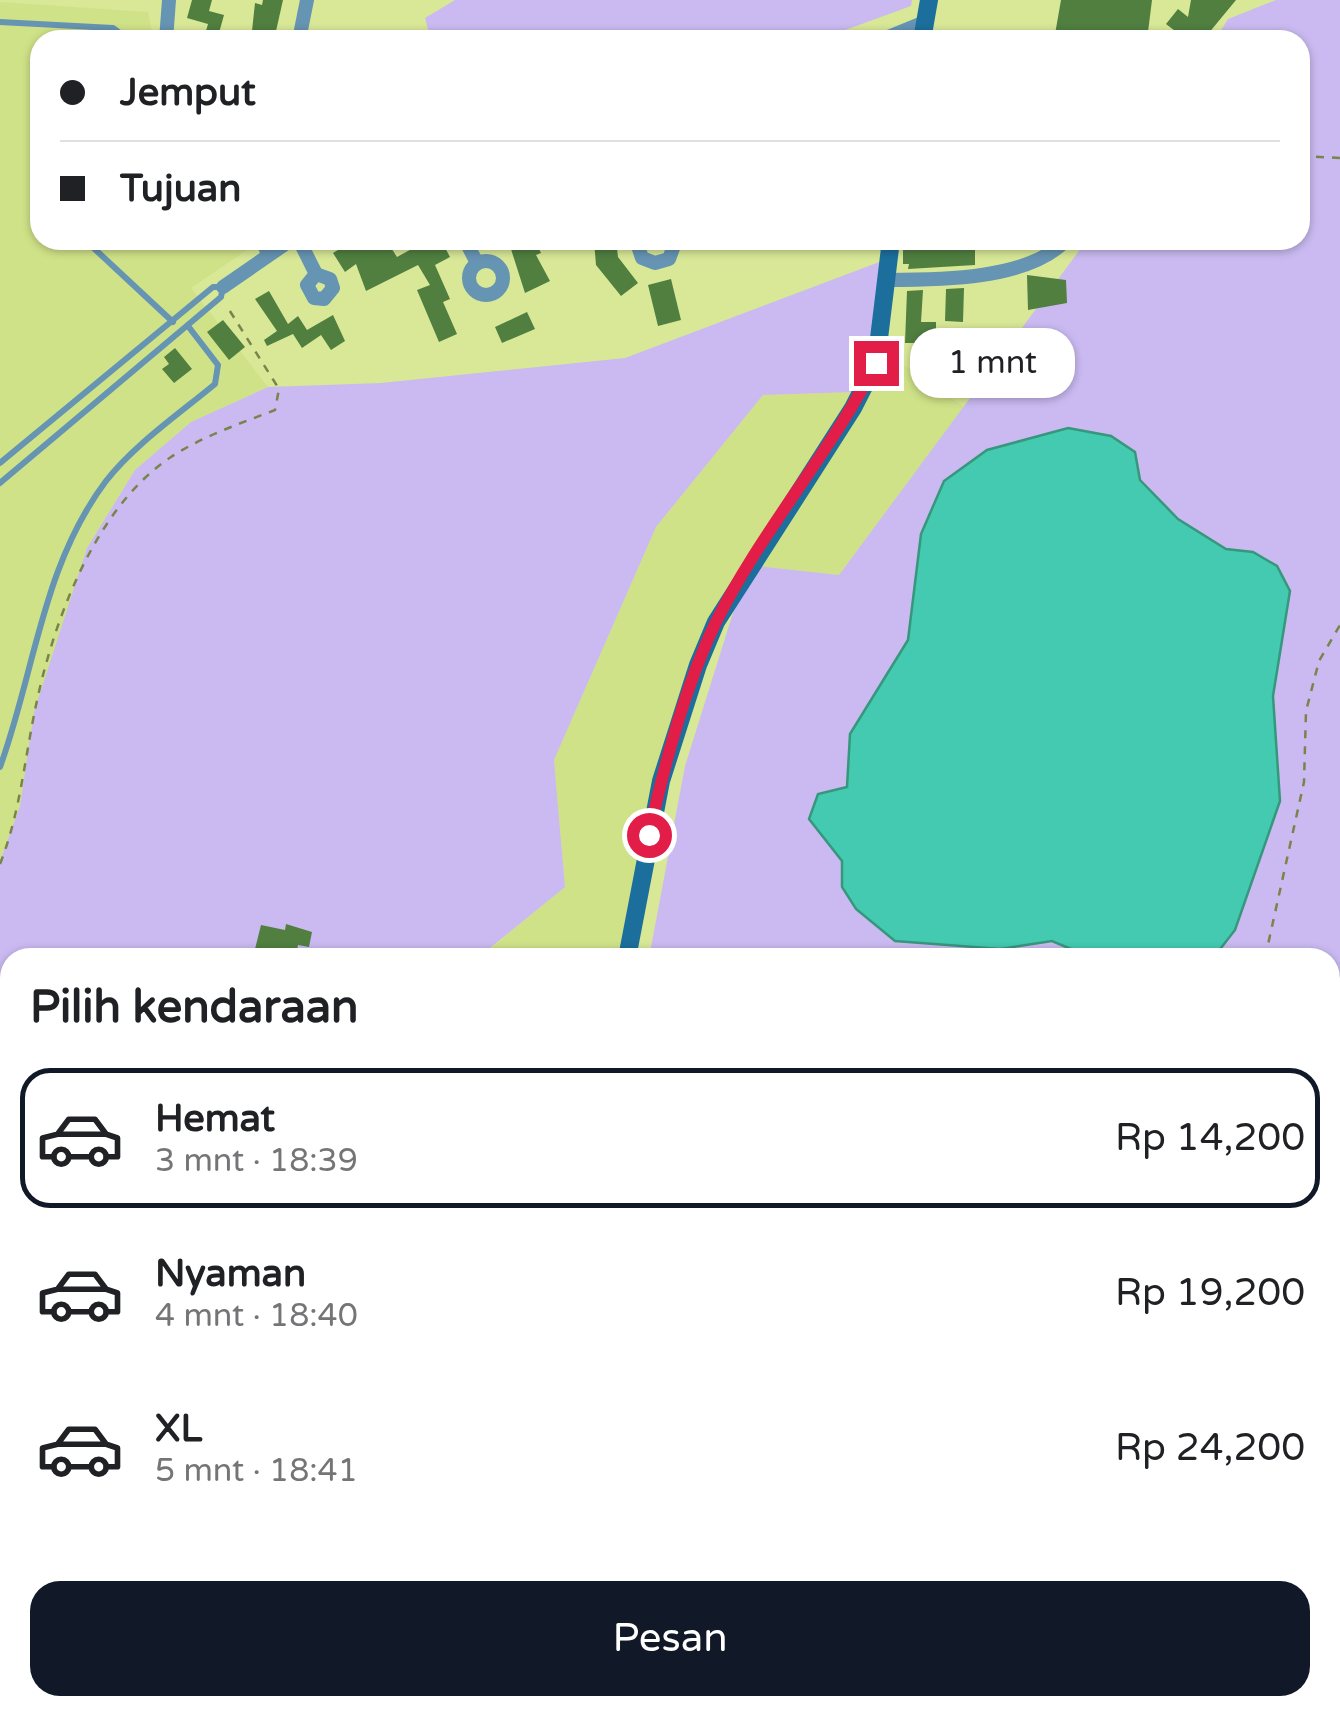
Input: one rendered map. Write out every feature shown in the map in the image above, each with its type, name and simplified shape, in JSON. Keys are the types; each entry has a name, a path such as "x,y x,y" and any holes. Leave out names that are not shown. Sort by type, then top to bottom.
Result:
{"main road":[{"path":"923,30 929,0"},
{"path":"629,948 660,781 698,665 716,622 853,408 876,363 891,250"}],"street":[{"path":"167,30 169,0"},
{"path":"301,30 308,0"},
{"path":"222,292 262,250"},
{"path":"304,250 316,274"},
{"path":"470,250 477,263"},
{"path":"639,250 642,258 656,263 670,258 673,250"},
{"path":"887,280 957,280 1013,268 1047,250"}],"lane":[{"path":"0,22 115,30"},
{"path":"96,250 172,322"},
{"path":"0,463 212,287 222,292 188,326 0,483"},
{"path":"0,767 50,587 90,507 129,457 215,384 218,365 188,326"}],"path":[{"path":"1310,156 1340,158"},
{"path":"0,864 13,832 46,669 72,585 97,542 121,507 167,459 212,434 275,410 279,389 222,292"},
{"path":"1267,948 1304,782 1306,711 1319,662 1340,625"}],"shaded area":[{"path":"455,0 912,0 911,6 845,30 428,30 425,18"},
{"path":"1276,0 1340,0 1340,948 1221,948 1235,930 1280,801 1273,696 1290,591 1277,566 1251,551 1226,549 1178,519 1140,480 1135,452 1111,436 921,534 908,640 850,734 847,788 810,819 842,861 842,887 997,948 651,948 685,766 748,565 839,575 1080,250 1310,250 1310,30 1221,30 1228,19"},
{"path":"0,2 148,12 152,30 30,30 30,250 247,250 191,288 268,387 191,422 135,470 87,548 35,712 20,806 0,861"},
{"path":"882,261 874,323 855,392 763,395 656,527 554,760 565,887 490,948 0,948 0,861 20,806 34,712 87,548 135,470 191,422 268,387 381,383 625,358"},
{"path":"889,354 964,407 839,575 748,565 660,762 624,948 491,948 565,887 554,760 656,527 763,395 855,392"},
{"path":"1052,941 1069,948 1006,948"}],"water":[{"path":"1068,428 1111,436 1135,452 1140,480 1178,519 1226,549 1253,552 1277,566 1290,591 1273,696 1280,801 1235,930 1221,948 1069,948 1052,941 987,948 895,941 856,909 842,887 842,861 809,819 818,794 847,787 850,734 908,640 921,534 944,481 987,450"}],"building":[{"path":"192,0 212,0 209,11 224,15 220,30 206,30 208,24 187,18"},
{"path":"263,0 283,0 276,30 252,30 255,3 262,5"},
{"path":"1061,0 1152,0 1148,30 1056,30"},
{"path":"1191,0 1236,0 1211,30 1174,30 1166,24 1178,9 1188,17"},
{"path":"392,250 397,257 410,250 446,250 450,257 435,265 450,299 443,302 457,334 439,342 417,290 430,285 418,265 366,291 356,264 345,272 333,253"},
{"path":"511,250 540,250 536,255 550,281 525,293"},
{"path":"595,250 617,250 618,257 638,283 621,296 596,265"},
{"path":"903,250 975,250 975,265 908,269 909,264 903,264"},
{"path":"1027,275 1066,280 1067,303 1028,310"},
{"path":"671,279 681,320 658,326 648,285"},
{"path":"964,288 963,322 945,321 946,289"},
{"path":"923,290 921,322 936,322 936,350 991,350 992,338 1008,340 1004,364 916,365 916,343 905,343 907,291"},
{"path":"269,291 288,324 298,316 307,330 333,315 345,341 331,350 321,335 302,348 293,334 267,346 264,340 277,331 255,299"},
{"path":"527,312 535,329 502,343 495,327"},
{"path":"223,320 245,347 229,360 207,332"},
{"path":"175,348 192,369 174,383 162,369 169,364 164,357"},
{"path":"286,924 312,932 309,947 255,948 261,925 285,930"}],"route":[{"path":"649,835 660,781 716,622 853,408 876,363"}]}
